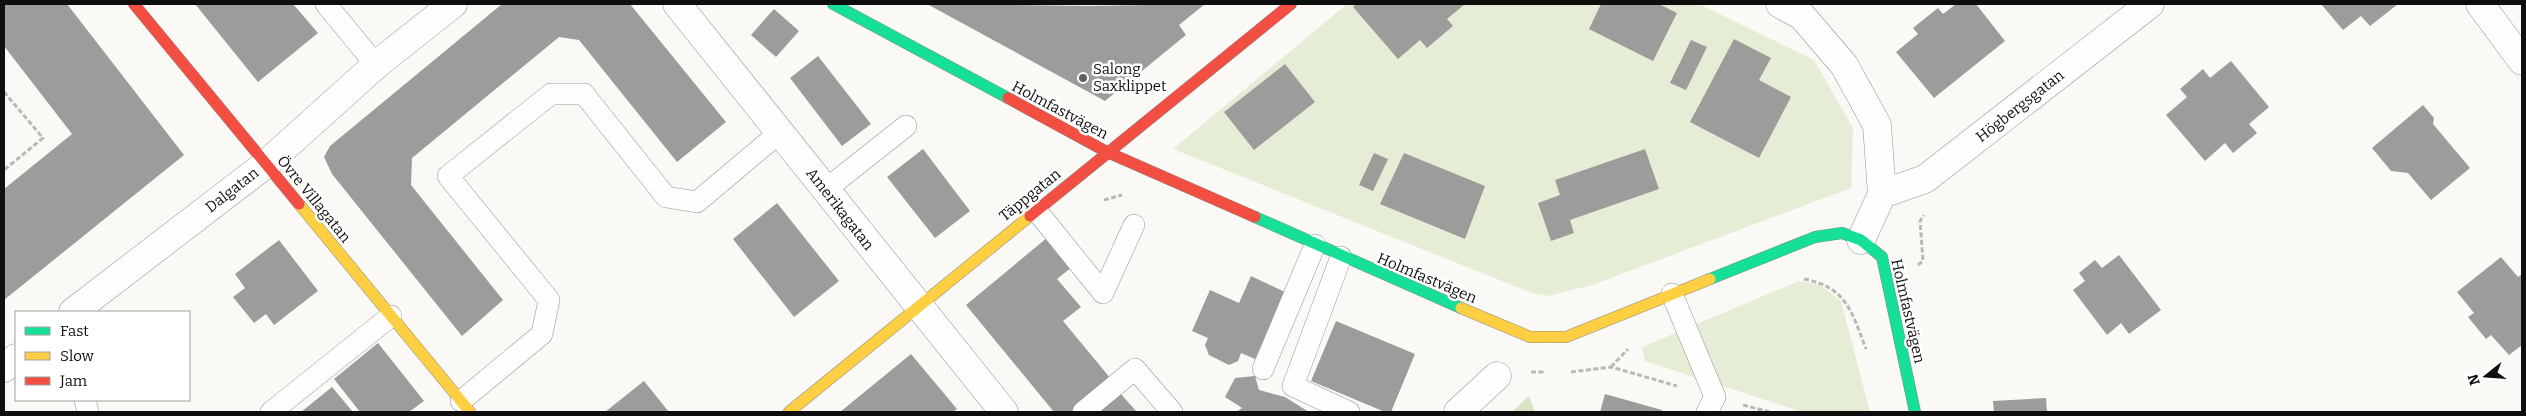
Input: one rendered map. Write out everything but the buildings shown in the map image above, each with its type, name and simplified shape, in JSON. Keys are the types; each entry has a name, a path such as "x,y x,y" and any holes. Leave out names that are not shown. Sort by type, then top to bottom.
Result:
{"street":[{"name":"Övre Villagatan","path":"134,4 466,407"},
{"name":"Dalgatan","path":"74,311 266,164 376,65 453,4"},
{"name":"Amerikagatan","path":"677,4 917,306 1004,412"},
{"name":"Holmfastvägen","path":"833,4 1107,152 1152,170 1341,258 1530,337 1566,337 1815,237 1842,233 1861,240 1882,257 1915,412"},
{"name":"Täppgatan","path":"789,412 917,306 1291,4"},
{"path":"1780,4 1802,16 1844,65 1877,124 1882,194 1861,240"},
{"name":"Högbergsgatan","path":"1882,194 1925,179 2150,4"},
{"path":"2480,4 2522,61"},
{"path":"4,368 15,359"},
{"path":"1458,412 1497,376"}],"lane":[{"path":"326,4 376,65"},
{"path":"466,407 542,334 549,300 448,176 551,94 584,94 666,197 696,202 779,133"},
{"path":"825,190 906,126"},
{"path":"1036,210 1103,293 1134,225"},
{"path":"1263,369 1315,246"},
{"path":"1341,258 1294,386 1349,412"},
{"path":"1672,294 1715,396 1707,412"},
{"path":"271,412 391,316"},
{"path":"1084,412 1135,369 1172,412"}],"path":[{"path":"4,92 43,138 4,170"},
{"path":"1803,278 1830,286 1851,309 1866,351"},
{"path":"1611,367 1629,348"}],"green space":[{"path":"1347,4 1699,4 1814,60 1853,128 1851,188 1592,285 1548,296 1532,293 1173,149"},
{"path":"1799,281 1819,284 1841,301 1870,412 1802,412 1645,361 1642,347"},
{"path":"1529,396 1535,412 1512,412"}],"traffic: fast":[{"path":"833,4 1008,98"},
{"path":"1255,217 1461,308"},
{"path":"1710,279 1815,237 1842,233 1861,240 1882,257 1915,412"}],"traffic: slow":[{"path":"299,204 470,412"},
{"path":"789,412 1030,216"},
{"path":"1461,308 1530,337 1566,337 1710,279"}],"traffic: jam":[{"path":"134,4 299,204"},
{"path":"1030,216 1291,4"},
{"path":"1008,98 1107,152 1255,217"}],"place":[{"name":"Salong Saxklippet","path":"1083,78"}]}
